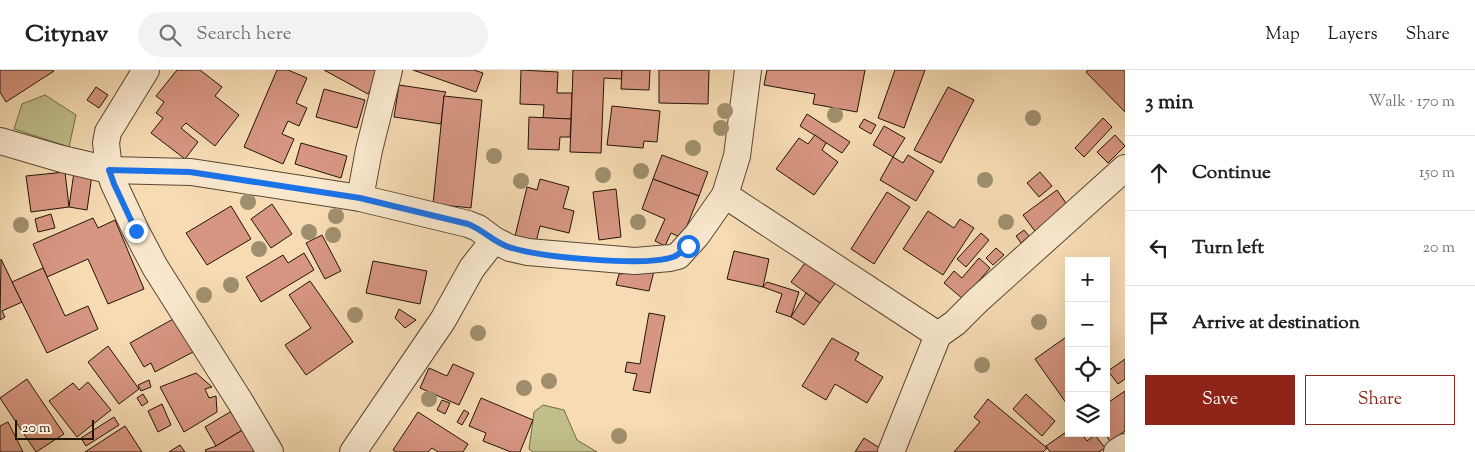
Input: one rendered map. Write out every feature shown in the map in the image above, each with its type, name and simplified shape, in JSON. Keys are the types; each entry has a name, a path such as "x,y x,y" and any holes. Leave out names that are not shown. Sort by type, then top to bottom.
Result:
{"street":[{"path":"146,70 108,132 106,143 109,170 136,231 155,267 241,402 270,452"},
{"path":"360,198 388,70"},
{"path":"0,141 109,170 190,172 360,198 468,224 510,248 557,256 635,261 670,258 678,256 688,246 725,196 737,156 748,70"},
{"path":"891,452 938,335 955,323 977,300 1125,168"},
{"path":"725,196 938,335"},
{"path":"354,452 443,320 472,268 494,240"},
{"path":"1117,452 1125,447"}],"shaded area":[{"path":"45,95 76,115 69,147 14,129 22,104"},
{"path":"543,405 564,410 577,440 597,452 533,452 529,449 534,412"}],"building":[{"path":"0,70 54,71 6,102 0,92"},
{"path":"177,70 200,70 222,87 215,96 239,115 215,146 186,123 181,128 198,142 185,159 151,133 163,118 156,113 164,102 156,96"},
{"path":"277,70 288,70 307,78 296,103 307,108 299,126 288,121 282,134 294,139 283,164 244,147"},
{"path":"324,70 377,70 380,72 368,94"},
{"path":"413,70 474,70 483,73 476,92"},
{"path":"521,70 558,72 557,93 572,93 571,119 543,118 544,105 520,104"},
{"path":"573,70 622,70 622,79 604,78 601,153 570,152"},
{"path":"622,70 650,70 649,90 621,89"},
{"path":"659,70 709,70 708,104 659,103"},
{"path":"767,70 865,70 857,112 813,104 815,94 764,85"},
{"path":"895,70 925,70 904,128 878,118"},
{"path":"1088,70 1125,70 1125,112 1086,72"},
{"path":"399,85 446,92 441,124 394,117"},
{"path":"96,87 108,95 99,108 87,100"},
{"path":"948,87 974,100 941,163 914,150"},
{"path":"324,89 365,100 357,128 316,117"},
{"path":"444,96 482,100 471,208 433,204"},
{"path":"612,106 660,111 657,142 644,141 643,148 607,145"},
{"path":"807,114 850,142 842,153 800,126"},
{"path":"529,117 571,119 570,137 560,137 559,150 528,149"},
{"path":"1103,118 1112,127 1084,157 1075,148"},
{"path":"864,119 876,125 871,134 859,127"},
{"path":"884,126 905,138 893,157 873,145"},
{"path":"815,135 826,143 822,150 838,162 814,195 776,169 799,138 808,144"},
{"path":"1115,135 1125,146 1108,163 1097,152"},
{"path":"301,143 347,156 341,178 295,164"},
{"path":"662,155 708,172 699,196 653,179"},
{"path":"908,155 934,171 916,201 880,180 893,157 903,163"},
{"path":"65,172 69,207 31,212 26,176"},
{"path":"74,172 92,175 87,210 69,207"},
{"path":"1040,172 1052,186 1039,197 1027,183"},
{"path":"540,179 569,187 563,208 574,211 569,233 540,226 536,242 515,236 527,187 537,190"},
{"path":"653,179 699,196 682,238 671,233 665,246 655,241 665,219 642,209"},
{"path":"616,189 621,237 599,240 593,192"},
{"path":"1057,190 1070,209 1037,234 1023,215"},
{"path":"887,192 910,207 874,264 851,249"},
{"path":"272,204 292,234 271,248 251,219"},
{"path":"231,206 251,239 207,265 186,233"},
{"path":"928,211 954,228 960,219 974,228 943,275 903,249"},
{"path":"51,214 55,228 38,232 35,219"},
{"path":"93,218 98,228 115,220 144,289 108,304 88,259 47,277 33,244"},
{"path":"1024,230 1029,236 1021,243 1016,236"},
{"path":"981,233 989,240 966,267 957,259"},
{"path":"322,235 341,271 325,279 306,243"},
{"path":"996,248 1004,255 993,265 986,258"},
{"path":"734,251 769,259 763,287 727,279"},
{"path":"304,253 314,270 261,302 246,277 283,255 288,263"},
{"path":"979,258 990,268 963,299 944,283 954,271 962,278"},
{"path":"1,259 22,302 2,311 5,317 0,320"},
{"path":"808,259 837,281 820,303 791,282"},
{"path":"373,261 427,271 420,304 366,293"},
{"path":"43,268 65,316 88,306 98,329 47,353 12,282"},
{"path":"654,271 649,291 616,285 619,274"},
{"path":"310,281 353,342 306,375 285,345 311,328 289,295"},
{"path":"767,282 799,292 791,317 776,312 782,294 763,287"},
{"path":"806,293 820,303 804,325 791,317"},
{"path":"399,309 416,320 405,328 395,318"},
{"path":"649,313 665,316 650,393 633,390 637,374 625,372 627,362 640,364"},
{"path":"175,318 193,352 155,372 151,363 144,367 130,343"},
{"path":"832,338 859,353 855,360 883,377 867,403 835,384 826,400 802,386"},
{"path":"1065,338 1065,401 1035,359"},
{"path":"108,346 139,389 119,404 88,362"},
{"path":"1125,359 1125,379 1118,384 1110,374 1110,370"},
{"path":"453,364 474,373 459,405 420,388 429,368 447,376"},
{"path":"196,373 212,387 205,389 209,398 216,396 217,412 184,432 160,387"},
{"path":"27,379 64,434 36,452 0,398"},
{"path":"149,380 151,387 141,391 138,385"},
{"path":"88,382 111,410 77,437 49,401 73,383 79,390"},
{"path":"1125,391 1125,431 1110,441 1107,437 1110,437 1110,401"},
{"path":"143,394 148,402 142,406 137,398"},
{"path":"1026,394 1055,421 1042,436 1013,409"},
{"path":"481,398 533,420 520,452 511,452 483,441 486,433 469,426"},
{"path":"988,399 1047,448 1043,452 954,452 980,422 974,417"},
{"path":"442,400 450,403 445,414 437,410"},
{"path":"162,404 171,425 158,432 148,411"},
{"path":"235,409 246,428 216,446 205,427"},
{"path":"464,410 469,413 462,425 457,422"},
{"path":"418,412 468,444 463,452 438,452 432,448 428,452 396,452 393,450"},
{"path":"114,417 119,425 86,446 81,438"},
{"path":"8,422 23,452 0,452 0,426"},
{"path":"125,426 142,452 85,452"},
{"path":"246,428 260,452 206,452 205,450 216,446"},
{"path":"1065,433 1065,437 1084,437 1087,441 1092,437 1097,437 1105,448 1099,452 1050,452 1046,446"},
{"path":"864,438 883,450 882,452 855,452"},
{"path":"180,445 185,452 169,452"}],"route":[{"path":"136,231 109,170 190,172 360,198 468,224 510,248 557,256 635,261 678,256 688,246"}]}
